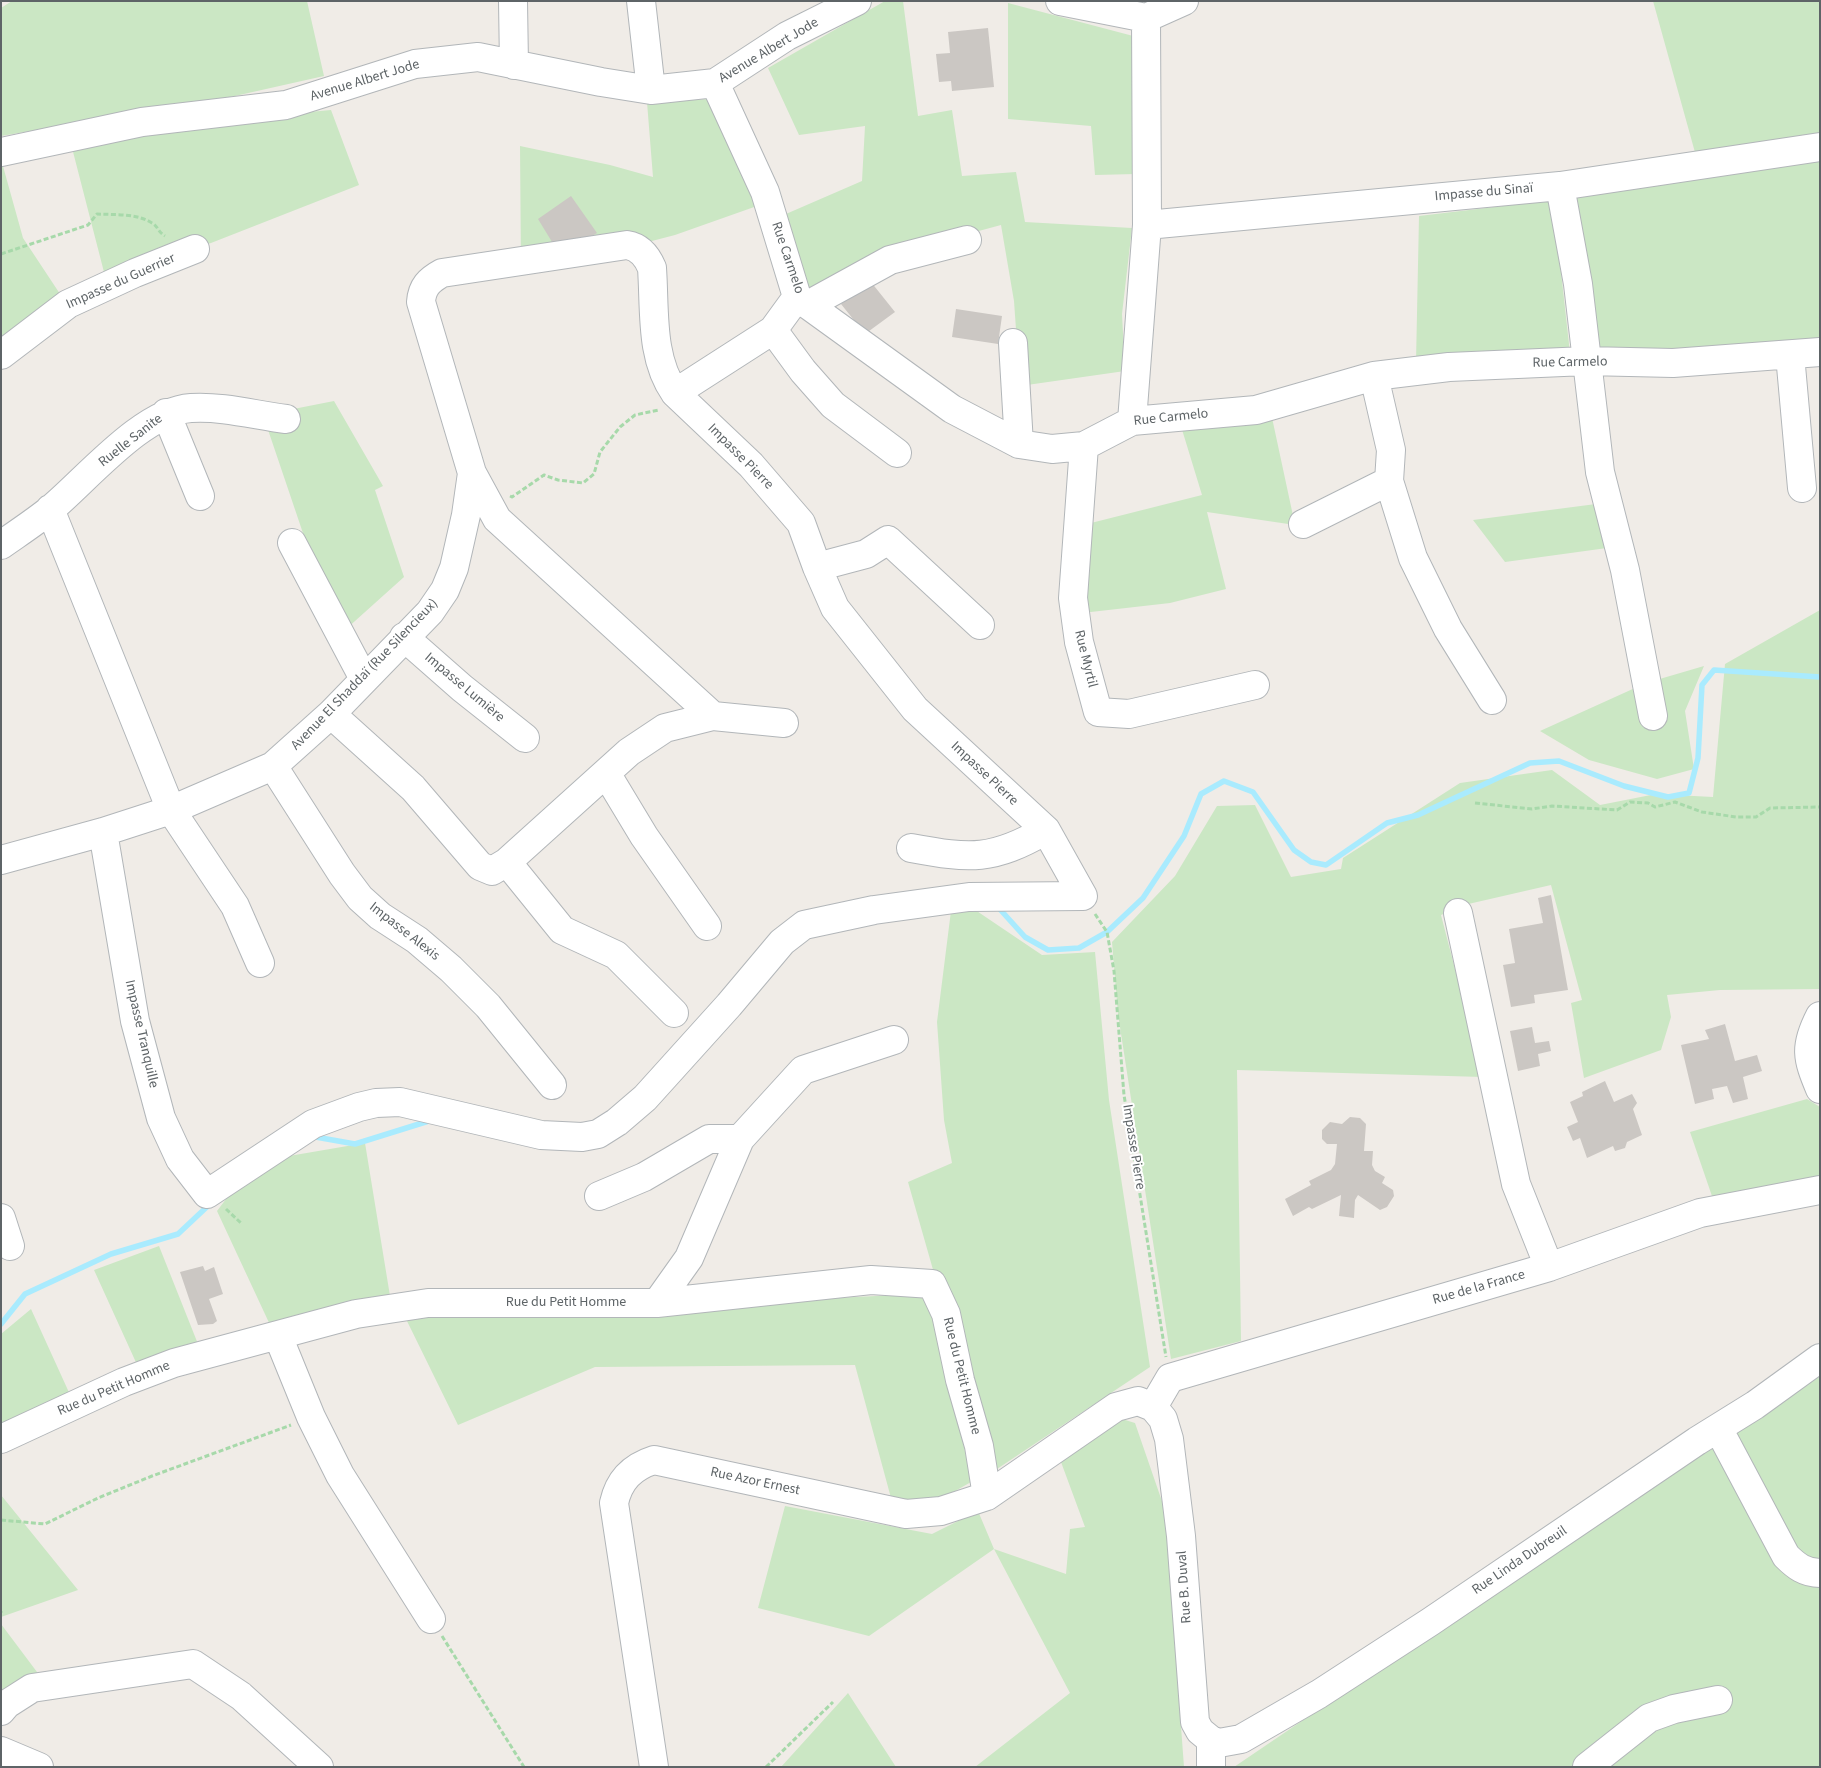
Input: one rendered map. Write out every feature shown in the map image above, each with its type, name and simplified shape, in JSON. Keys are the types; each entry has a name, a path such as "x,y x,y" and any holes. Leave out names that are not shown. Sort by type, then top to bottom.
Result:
{"street":[{"path":"513,1 514,65"},
{"path":"641,1 651,90"},
{"name":"Avenue Albert Jode","path":"1,152 142,122 286,105 415,64 478,57 651,90 715,83 787,36 857,1"},
{"path":"1060,1 1129,11 1184,1"},
{"path":"1129,11 1147,225 1132,421"},
{"name":"Rue Carmelo","path":"715,83 765,192 802,301 952,409 1019,444 1052,449 1084,446 1132,421 1256,410 1374,376 1449,367 1586,361 1673,363 1820,352"},
{"name":"Impasse du Sinaï","path":"1147,225 1560,186 1820,147"},
{"path":"1560,186 1578,284 1600,472 1625,570 1653,716"},
{"path":"680,398 774,330 802,301 890,260 968,240"},
{"name":"Avenue El Shaddaï (Rue Silencieux)","path":"1,860 102,832 171,810 272,766 331,714 430,612 448,583 454,568 466,514 478,483 421,302 422,292 426,284 442,273 627,245 635,246 649,260 652,268 658,360 666,380 680,398"},
{"name":"Impasse du Guerrier","path":"1,355 68,304 135,273 195,250"},
{"path":"774,330 803,371 833,405 897,453"},
{"path":"1013,343 1019,444"},
{"path":"1790,355 1802,488"},
{"path":"1374,376 1391,450 1389,481 1413,558 1448,629 1492,700"},
{"name":"Impasse Pierre","path":"680,398 751,465 801,522 817,567 835,608 916,709 978,770 1046,830 1083,896"},
{"name":"Ruelle Sanite","path":"1,545 50,510 120,446 166,413 190,408 212,408 286,419"},
{"path":"166,413 200,496"},
{"name":"Rue Myrtil","path":"1084,446 1073,598 1079,642 1098,712 1129,714 1255,685"},
{"path":"1303,524 1389,481"},
{"path":"478,483 497,518 713,716"},
{"path":"50,510 171,810 235,906 260,963"},
{"path":"817,567 866,554 888,540 980,625"},
{"path":"292,543 364,679"},
{"name":"Impasse Lumière","path":"404,637 462,688 525,738"},
{"path":"331,714 413,788 480,866 492,871 507,862 629,752 665,728 713,716 784,723"},
{"name":"Impasse Alexis","path":"272,766 360,898 380,916 417,940 451,969 488,1006 552,1085"},
{"path":"606,773 644,836 707,926"},
{"path":"911,848 964,857 1005,851 1046,830"},
{"name":"Impasse Tranquille","path":"102,832 135,1020 160,1118 180,1159 207,1194 313,1124 376,1103 400,1102 540,1135 582,1137 598,1134 616,1122 644,1098 717,1018 782,942 804,925 874,910 969,897 1083,896"},
{"path":"507,862 562,930 616,954 674,1013"},
{"path":"1458,913 1516,1184 1549,1267"},
{"path":"1820,1016 1810,1034 1808,1062 1820,1089"},
{"path":"657,1303 689,1258 740,1139 803,1070 894,1040"},
{"path":"599,1196 644,1177 709,1139 740,1139"},
{"name":"Rue de la France","path":"1170,1378 1549,1267 1700,1213 1820,1190"},
{"path":"1,1218 10,1246"},
{"name":"Rue du Petit Homme","path":"1,1439 124,1382 174,1363 356,1314 428,1303 657,1303 871,1280 932,1284 946,1314 960,1380 979,1446 987,1496"},
{"path":"278,1336 311,1417 340,1475 431,1619"},
{"name":"Rue Linda Dubreuil","path":"1211,1740 1219,1742 1241,1739 1319,1694 1755,1405 1820,1358"},
{"path":"1152,1407 1170,1378"},
{"name":"Rue Azor Ernest","path":"654,1767 614,1503 617,1490 626,1475 640,1465 654,1460 906,1514 942,1511 987,1496 1116,1407 1138,1401 1152,1407"},
{"name":"Rue B. Duval","path":"1152,1407 1163,1419 1169,1439 1182,1536 1195,1722 1200,1731 1211,1740"},
{"path":"1718,1428 1786,1556 1797,1567 1813,1573 1820,1573"},
{"path":"1,1711 7,1704 32,1688 193,1664 241,1696 319,1767"},
{"path":"1588,1767 1649,1718 1674,1709 1718,1700"},
{"path":"1211,1740 1211,1767"},
{"path":"1,1751 38,1767"}],"path":[{"path":"1,254 88,225 97,214 140,217 154,224 159,233 195,250"},
{"path":"478,483 512,497 544,475 558,480 583,483 594,474 600,452 620,428 635,416 680,398"},
{"path":"1475,803 1532,809 1552,806 1617,810 1630,802 1648,803 1655,807 1675,802 1702,812 1736,817 1756,816 1770,808 1820,807"},
{"name":"Impasse Pierre","path":"1083,896 1107,932 1114,971 1124,1095 1170,1378"},
{"path":"1,1520 45,1524 98,1498 152,1476 203,1459 311,1417"},
{"path":"431,1619 524,1767"},
{"path":"766,1767 833,1702"}],"green space":[{"path":"12,1 307,1 324,76 226,98 1,136 1,8"},
{"path":"885,1 903,1 918,116 952,110 962,176 1016,172 1025,222 1132,228 1122,314 1125,371 1020,386 1014,301 1001,225 886,256 804,297 779,217 862,181 865,126 799,135 768,68"},
{"path":"1653,1 1820,1 1820,136 1696,156"},
{"path":"1008,3 1137,37 1136,174 1095,175 1091,126 1008,119"},
{"path":"710,99 757,206 675,235 575,261 521,268 520,146 610,165 653,177 647,102"},
{"path":"331,110 359,185 211,243 105,276 71,144 190,123"},
{"path":"1,159 23,238 64,300 1,348"},
{"path":"1820,160 1820,345 1592,356 1568,199"},
{"path":"1553,200 1570,353 1416,362 1419,216"},
{"path":"334,401 383,486 375,490 404,577 345,630 328,607 263,415"},
{"path":"1271,413 1295,525 1207,512 1226,589 1170,603 1082,613 1087,524 1202,495 1180,423"},
{"path":"1596,504 1607,548 1505,562 1473,520"},
{"path":"1820,610 1820,989 1720,990 1667,995 1671,1017 1661,1050 1584,1078 1571,1003 1582,1000 1551,885 1464,905 1441,915 1483,1077 1237,1070 1241,1341 1171,1359 1118,1014 1112,942 1175,876 1217,806 1255,805 1291,877 1341,869 1343,858 1460,783 1552,770 1600,805 1656,794 1713,797 1725,664"},
{"path":"1704,666 1685,711 1694,769 1657,779 1589,760 1540,731 1646,683"},
{"path":"953,895 1042,955 1095,952 1109,1100 1150,1367 991,1473 908,1182 952,1163 944,1120 937,1022"},
{"path":"1807,1099 1820,1107 1820,1180 1714,1202 1690,1132"},
{"path":"365,1143 390,1296 271,1327 217,1211 254,1162"},
{"path":"159,1246 198,1344 139,1369 94,1270"},
{"path":"917,1294 937,1310 971,1482 936,1502 891,1498 855,1365 595,1367 458,1425 406,1319"},
{"path":"31,1309 72,1399 1,1434 1,1334"},
{"path":"1820,1374 1820,1767 1234,1767 1576,1535"},
{"path":"1122,1419 1135,1423 1165,1510 1184,1767 975,1767 1070,1693 994,1549 1066,1574 1070,1529 1085,1527 1061,1462"},
{"path":"1,1495 78,1590 1,1617"},
{"path":"785,1506 932,1534 978,1511 994,1549 869,1636 758,1608"},
{"path":"1,1624 43,1680 1,1701"},
{"path":"848,1693 896,1767 781,1767"}],"building":[{"path":"988,28 994,87 952,91 951,81 939,82 936,54 950,53 948,32"},
{"path":"571,196 597,233 560,255 538,219"},
{"path":"871,282 895,312 865,334 841,304"},
{"path":"956,309 1002,316 998,344 952,337"},
{"path":"1551,895 1568,990 1534,995 1535,1003 1511,1007 1503,965 1515,963 1509,929 1543,923 1538,898"},
{"path":"1725,1024 1735,1061 1757,1055 1762,1071 1743,1077 1748,1099 1733,1103 1727,1086 1712,1089 1714,1099 1695,1104 1681,1045 1709,1039 1705,1030"},
{"path":"1532,1027 1535,1043 1549,1041 1551,1051 1538,1054 1540,1066 1518,1071 1510,1031"},
{"path":"1605,1081 1614,1102 1632,1094 1637,1103 1633,1109 1642,1135 1627,1142 1625,1148 1615,1151 1613,1146 1587,1158 1580,1138 1573,1141 1567,1127 1578,1122 1570,1102 1583,1096 1582,1092"},
{"path":"1350,1117 1360,1118 1366,1124 1364,1151 1373,1151 1372,1165 1375,1171 1385,1177 1382,1183 1393,1190 1394,1196 1387,1207 1380,1210 1358,1195 1355,1200 1354,1218 1339,1216 1341,1195 1312,1209 1309,1207 1293,1216 1285,1199 1311,1185 1309,1181 1331,1170 1335,1164 1337,1144 1327,1144 1322,1139 1322,1130 1330,1122 1342,1124"},
{"path":"203,1266 205,1271 214,1267 223,1294 209,1299 217,1321 213,1324 198,1325 180,1272"}],"waterway":[{"path":"997,906 1025,937 1048,950 1079,948 1107,932 1143,898 1184,836 1201,794 1224,781 1253,792 1294,850 1311,862 1326,865 1387,823 1418,815 1530,763 1559,761 1624,786 1668,797 1689,793 1698,758 1702,685 1714,670 1820,677"},
{"path":"310,1136 355,1144 432,1120"},
{"path":"1,1324 25,1294 111,1254 178,1234 211,1203"}]}
